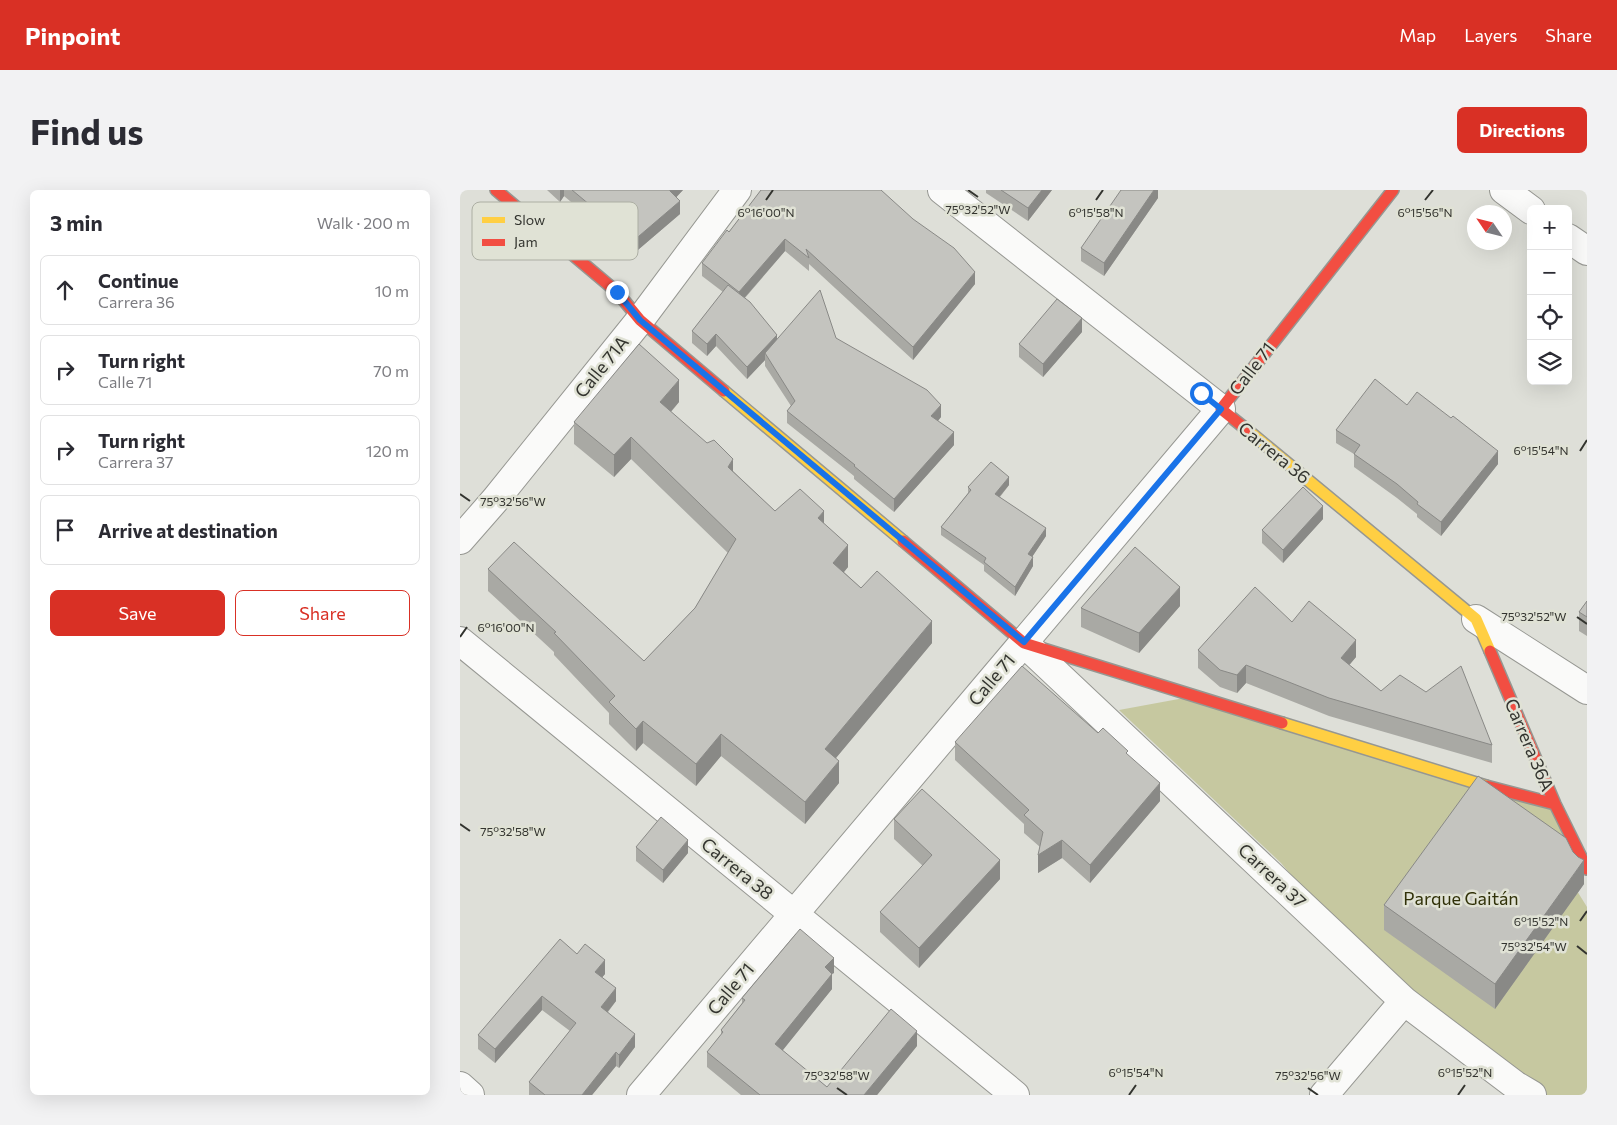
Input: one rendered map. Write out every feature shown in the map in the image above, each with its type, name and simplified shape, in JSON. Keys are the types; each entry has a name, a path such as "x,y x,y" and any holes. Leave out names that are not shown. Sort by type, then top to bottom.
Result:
{"street":[{"name":"Carrera 37","path":"496,190 510,202"},
{"name":"Calle 71A","path":"460,540 495,500 640,320 737,190"},
{"name":"Carrera 36","path":"942,190 1221,409 1476,619 1587,690"},
{"name":"Calle 71","path":"641,1095 1221,409 1393,190"},
{"path":"1504,190 1527,207"},
{"path":"1572,241 1587,251"},
{"name":"Carrera 37","path":"579,260 617,292 640,320 1024,642 1404,1001 1515,1085 1532,1095"},
{"name":"Carrera 36A","path":"1476,619 1555,804 1587,869"},
{"name":"Carrera 38","path":"460,641 1015,1095"},
{"name":"Carrera 37","path":"1024,642 1475,783 1555,804"},
{"path":"1324,1095 1404,1001"},
{"path":"460,1086 470,1095"}],"green space":[{"name":"Parque Gaitán","path":"1195,696 1555,804 1574,886 1587,907 1587,1095 1536,1095 1373,972 1281,863 1119,710"}],"building":[{"path":"572,190 670,190 680,201 638,237 638,202 586,202"},
{"path":"761,190 881,190 913,219 954,248 975,272 913,347 806,249 809,258 785,239 739,292 702,263 727,230 729,232"},
{"path":"1001,190 1042,190 1028,208"},
{"path":"1121,190 1154,190 1104,263 1081,248"},
{"path":"728,285 750,302 777,335 747,367 716,334 707,344 692,331"},
{"path":"820,290 836,338 927,390 941,405 931,416 954,432 894,499 787,411 795,401 765,353"},
{"path":"1057,299 1082,318 1043,364 1019,344"},
{"path":"639,344 679,380 660,402 707,443 714,440 733,459 728,467 775,511 800,489 824,511 818,518 848,545 833,563 861,588 877,571 932,621 825,749 839,761 805,802 721,734 696,764 643,721 636,729 609,702 615,696 554,633 556,632 488,569 514,542 644,661 695,608 736,539 631,437 614,455 574,422"},
{"path":"1375,379 1407,405 1417,392 1451,418 1453,416 1498,451 1441,522 1417,504 1418,502 1397,484 1354,454 1360,445 1336,430"},
{"path":"991,462 1009,477 995,494 1046,528 1028,554 1033,557 1015,587 984,562 986,558 941,527 971,490 968,487"},
{"path":"1303,487 1323,506 1283,550 1262,530"},
{"path":"1135,547 1180,587 1139,633 1081,608"},
{"path":"1255,587 1292,622 1309,601 1356,640 1341,658 1381,691 1400,675 1426,692 1461,666 1492,745 1329,698 1246,665 1237,675 1220,670 1198,650"},
{"path":"1587,601 1587,617 1579,612"},
{"path":"1022,666 1098,733 1103,728 1128,751 1126,753 1160,783 1090,865 1062,840 1038,855 1043,832 1024,815 1029,810 955,742"},
{"path":"1478,776 1566,838 1573,852 1584,860 1495,984 1384,905"},
{"path":"922,789 1000,860 919,948 880,912 932,855 894,819"},
{"path":"661,817 688,840 663,870 636,847"},
{"path":"800,929 834,958 825,967 832,974 775,1044 827,1087 891,1009 917,1031 864,1095 760,1095 707,1052 723,1032 721,1030 745,1000 742,998"},
{"path":"560,939 577,954 585,944 605,960 595,972 616,988 601,1007 635,1034 619,1055 616,1052 582,1095 545,1095 529,1082 576,1023 542,996 495,1049 478,1035"}],"traffic: slow":[{"path":"724,391 903,541"},
{"path":"1246,429 1476,619 1490,651"},
{"path":"1282,723 1486,786"}],"traffic: jam":[{"path":"496,190 510,202"},
{"path":"1246,429 1221,409 1393,190"},
{"path":"579,260 617,292 640,320 724,391"},
{"path":"903,541 1024,643 1282,723"},
{"path":"1490,651 1555,804 1587,869"},
{"path":"1486,786 1555,804"}],"route":[{"path":"617,292 640,320 1024,642 1221,409 1201,393"}]}
